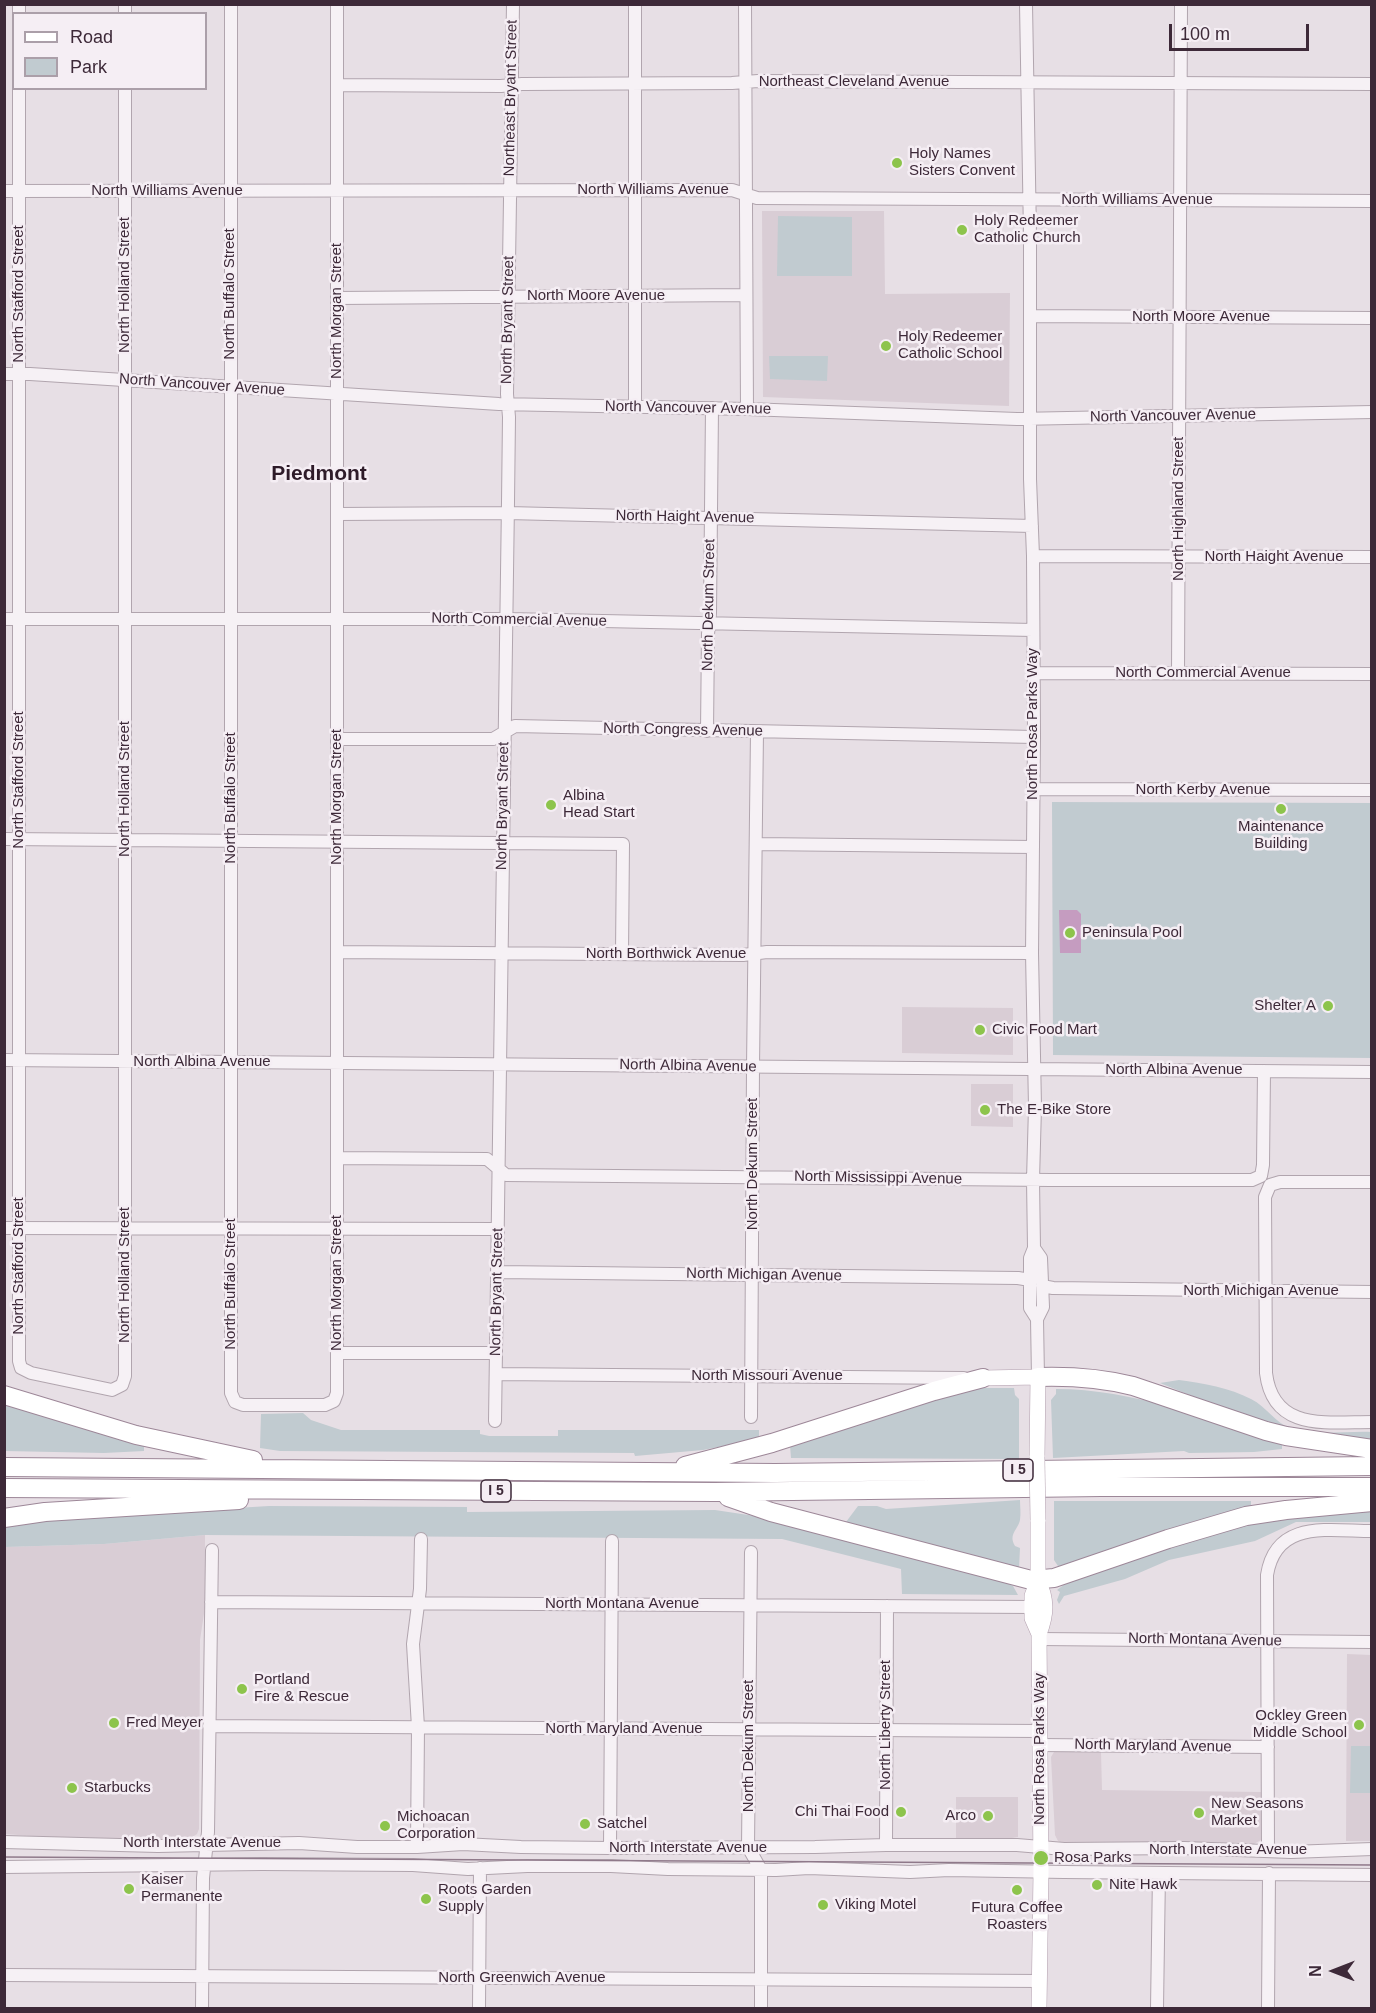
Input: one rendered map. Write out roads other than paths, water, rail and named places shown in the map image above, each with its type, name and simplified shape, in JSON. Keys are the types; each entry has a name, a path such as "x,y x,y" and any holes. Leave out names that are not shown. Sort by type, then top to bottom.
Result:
{"highway":[{"path":"1038,1377 1073,1377 1112,1381 1266,1431 1371,1449"},
{"path":"664,1472 772,1443 934,1391 983,1378"},
{"path":"4,1395 136,1435 296,1469"},
{"name":"I 5","path":"4,1467 853,1472 1200,1466 1371,1466"},
{"name":"I 5","path":"4,1488 715,1492 1101,1487 1371,1487"},
{"path":"4,1518 45,1512 266,1499 278,1489"},
{"path":"715,1492 771,1512 1021,1579 1038,1580 1054,1578 1168,1539 1246,1516 1371,1502"}],"main road":[{"name":"North Missouri Avenue","path":"983,1378 1038,1377"},
{"name":"North Rosa Parks Way","path":"1038,1377 1038,1580 1032,1596 1032,1618 1039,1636"},
{"name":"North Rosa Parks Way","path":"1038,1580 1045,1596 1045,1619 1039,1636 1041,1847 1039,2008"}],"street":[{"name":"North Buffalo Street","path":"231,4 231,1393 235,1402 243,1405 326,1405 334,1401"},
{"name":"North Morgan Street","path":"334,1401 337,1393 337,4"},
{"name":"Northeast Bryant Street","path":"510,190 513,4"},
{"path":"635,4 635,406"},
{"path":"745,4 747,409"},
{"name":"North Rosa Parks Way","path":"1026,4 1034,673 1032,953 1034,1248 1030,1258 1029,1308 1037,1319"},
{"name":"North Highland Street","path":"1178,673 1181,4"},
{"name":"Northeast Cleveland Avenue","path":"337,85 745,82 1371,84"},
{"name":"North Stafford Street","path":"19,90 19,1361 21,1368 30,1373 112,1390 122,1385"},
{"name":"North Holland Street","path":"122,1385 125,1376 125,90"},
{"name":"North Williams Avenue","path":"4,191 635,189 732,190 758,198 1371,201"},
{"name":"North Bryant Street","path":"495,1421 507,619 510,190"},
{"name":"North Moore Avenue","path":"337,298 746,295"},
{"name":"North Moore Avenue","path":"1031,316 1371,318"},
{"name":"North Vancouver Avenue","path":"4,374 508,404 747,409 1030,419 1371,412"},
{"name":"North Dekum Street","path":"707,730 712,408"},
{"name":"North Haight Avenue","path":"337,514 508,513 1032,526"},
{"name":"North Haight Avenue","path":"1033,556 1371,557"},
{"name":"North Commercial Avenue","path":"4,619 507,619 1033,630"},
{"name":"North Commercial Avenue","path":"1034,673 1371,674"},
{"name":"North Congress Avenue","path":"337,739 494,740 515,726 1034,737"},
{"name":"North Dekum Street","path":"752,1417 752,1177 758,732"},
{"name":"North Kerby Avenue","path":"1034,789 1371,790"},
{"path":"4,839 623,844 622,954"},
{"path":"757,844 1033,847"},
{"name":"North Borthwick Avenue","path":"337,952 743,955 767,951 1032,953"},
{"name":"North Albina Avenue","path":"4,1060 1371,1072"},
{"path":"1264,1071 1263,1165 1267,1387 1276,1403 1291,1416 1310,1420 1371,1422"},
{"name":"North Mississippi Avenue","path":"337,1158 487,1159 506,1175 1371,1182"},
{"path":"4,1227 497,1229"},
{"name":"North Rosa Parks Way","path":"1034,1248 1041,1258 1043,1307 1037,1319 1038,1377"},
{"name":"North Michigan Avenue","path":"498,1272 1018,1278 1030,1281"},
{"name":"North Michigan Avenue","path":"1042,1286 1371,1292"},
{"path":"337,1353 496,1353"},
{"name":"North Missouri Avenue","path":"495,1374 983,1378"},
{"path":"1268,1851 1269,1564 1278,1546 1286,1539 1301,1532 1371,1532"},
{"path":"417,1847 417,1727 412,1644 420,1589 421,1539"},
{"path":"610,1848 612,1541"},
{"path":"202,2008 212,1550"},
{"name":"North Dekum Street","path":"748,1847 751,1552"},
{"name":"North Montana Avenue","path":"211,1602 1032,1607"},
{"name":"North Liberty Street","path":"886,1845 887,1606"},
{"name":"North Montana Avenue","path":"1039,1636 1371,1642"},
{"name":"North Maryland Avenue","path":"209,1726 886,1730 1268,1747"},
{"name":"North Interstate Avenue","path":"4,1842 150,1845 299,1843 357,1847 463,1844 610,1848 1017,1845 1064,1849 1371,1850"},
{"path":"748,1847 761,1869 761,2008"},
{"name":"North Interstate Avenue","path":"4,1867 611,1866 668,1869 808,1868 910,1872 949,1870 1371,1875"},
{"path":"479,2008 480,1868"},
{"path":"1268,2008 1269,1873"},
{"path":"1157,2008 1159,1874"},
{"name":"North Greenwich Avenue","path":"4,1975 1040,1981"}],"tram line":[{"path":"4,1857 1372,1865"}],"place":[{"name":"Holy Names Sisters Convent","path":"897,163"},
{"name":"Holy Redeemer Catholic Church","path":"962,230"},
{"name":"Holy Redeemer Catholic School","path":"886,346"},
{"name":"Albina Head Start","path":"551,805"},
{"name":"Maintenance Building","path":"1281,809"},
{"name":"Peninsula Pool","path":"1070,933"},
{"name":"Shelter A","path":"1328,1006"},
{"name":"Civic Food Mart","path":"980,1030"},
{"name":"The E-Bike Store","path":"985,1110"},
{"name":"Portland Fire & Rescue","path":"242,1689"},
{"name":"Fred Meyer","path":"114,1723"},
{"name":"Ockley Green Middle School","path":"1359,1725"},
{"name":"Starbucks","path":"72,1788"},
{"name":"Chi Thai Food","path":"901,1812"},
{"name":"New Seasons Market","path":"1199,1813"},
{"name":"Arco","path":"988,1816"},
{"name":"Satchel","path":"585,1824"},
{"name":"Michoacan Corporation","path":"385,1826"},
{"name":"Rosa Parks","path":"1041,1858"},
{"name":"Nite Hawk","path":"1097,1885"},
{"name":"Kaiser Permanente","path":"129,1889"},
{"name":"Futura Coffee Roasters","path":"1017,1890"},
{"name":"Roots Garden Supply","path":"426,1899"},
{"name":"Viking Motel","path":"823,1905"}],"district":[{"name":"Piedmont","path":"319,474"}]}
